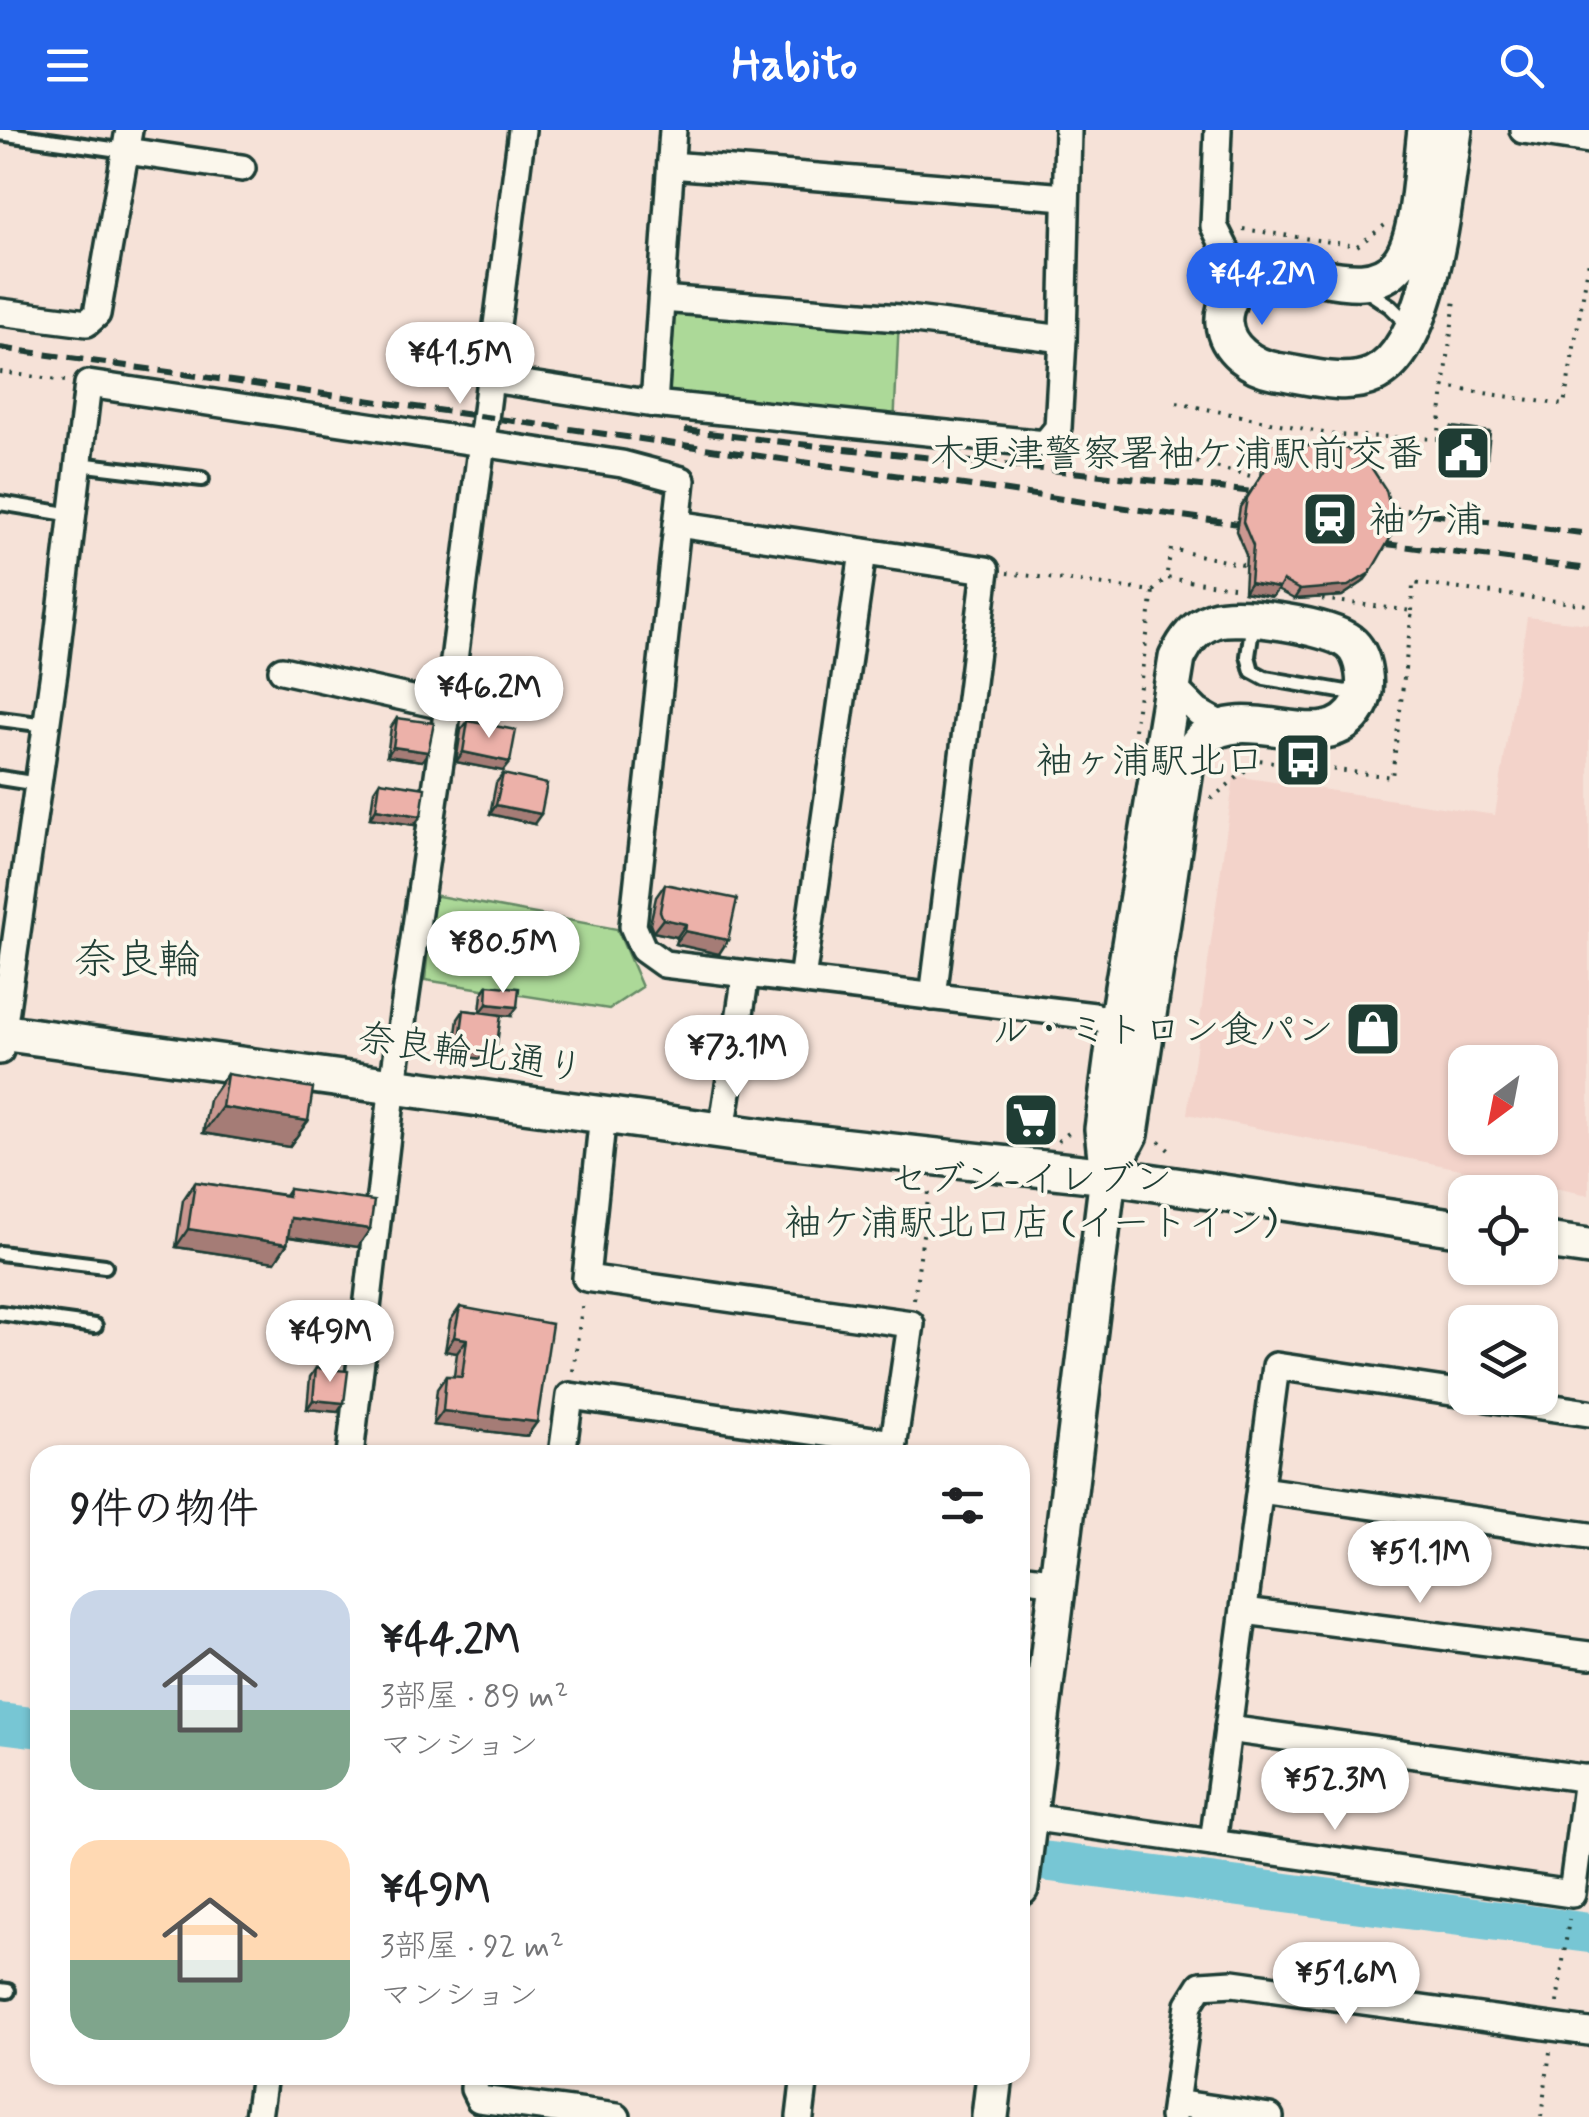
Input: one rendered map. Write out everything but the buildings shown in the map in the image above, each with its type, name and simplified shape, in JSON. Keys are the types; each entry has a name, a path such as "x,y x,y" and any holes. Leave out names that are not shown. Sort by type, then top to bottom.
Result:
{"street":[{"path":"351,1445 393,1084 484,442 522,130"},
{"path":"654,404 673,130"},
{"path":"491,379 654,404 1045,444 1058,428 1064,339 1068,130"},
{"path":"1218,130 1214,226 1241,280"},
{"path":"1426,130 1412,240 1401,261 1384,277 1352,281 1273,270 1241,280 1227,301 1224,323 1232,344 1248,361 1262,368 1348,381 1373,376 1390,364 1413,330 1436,251 1454,130"},
{"path":"1523,130 1589,140"},
{"path":"0,312 87,323 97,314 127,140 242,168"},
{"path":"671,165 1066,197"},
{"path":"662,299 899,318 1064,339"},
{"path":"1,1039 10,913 38,784 88,384 622,464 682,480 634,926 643,948 664,964 1094,1016 1116,1024"},
{"path":"677,524 986,570 933,996"},
{"path":"802,980 863,552"},
{"path":"1030,1810 1108,1176 1103,1129 1116,1024 1171,685 1178,658 1198,628 1216,619 1237,616 1248,603 1352,643 1361,661 1365,686 1360,706 1328,733 1250,723 1223,726 1201,739 1186,763 1130,1134 1108,1176"},
{"path":"282,670 448,706"},
{"path":"1171,685 1198,712 1223,726"},
{"path":"722,1131 746,974"},
{"name":"奈良輪北通り","path":"1,1039 393,1084 722,1131 1108,1176 1448,1226"},
{"path":"603,1114 586,1278 911,1324 894,1445"},
{"path":"1558,1243 1589,1247"},
{"path":"1213,1844 1276,1366 1448,1391"},
{"path":"563,1445 570,1396 869,1445"},
{"path":"1558,1408 1589,1412"},
{"path":"1260,1490 1589,1536"},
{"path":"1030,1578 1058,1582"},
{"path":"1244,1611 1589,1655"},
{"path":"1030,1818 1572,1894 1588,1779 1228,1729"},
{"path":"1270,2117 1174,2110 1189,2004 1201,1985 1232,1983 1589,2032"},
{"path":"258,2117 263,2085"},
{"path":"474,2085 479,2099 617,2117"},
{"path":"800,2117 804,2085"},
{"path":"990,2117 994,2085"}],"lane":[{"path":"0,132 127,140"},
{"path":"1352,281 1390,306 1413,330"},
{"path":"79,464 202,480"},
{"path":"0,503 73,516"},
{"path":"1248,603 1248,656 1252,671 1265,678 1346,692 1365,686"},
{"path":"0,719 46,725"},
{"path":"0,778 38,784"},
{"path":"0,1254 105,1266"},
{"path":"0,1313 95,1326"}],"path":[{"path":"1228,227 1357,246 1386,224"},
{"path":"1444,387 1564,405 1589,262"},
{"path":"1176,403 1334,435 1438,439 1456,293"},
{"path":"0,372 88,384"},
{"path":"1172,444 1184,459 1276,482"},
{"path":"986,570 1153,591 1166,578 1171,548 1262,570"},
{"path":"1166,578 1248,603"},
{"path":"1202,807 1258,760 1392,777 1413,583 1589,605"},
{"path":"1318,598 1412,611"},
{"path":"1052,1144 1066,1138 1078,1124"},
{"path":"1158,1139 1165,1150 1178,1158"},
{"path":"911,1324 934,1156"},
{"path":"570,1396 586,1278"}],"shaded area":[{"path":"1527,617 1589,624 1589,1195 1558,1189 1558,1175 1490,1175 1187,1114 1234,776 1495,815"}],"green space":[{"path":"662,299 899,318 894,428 654,404"},
{"path":"433,895 617,929 642,987 609,1009 425,980"}],"waterway":[{"path":"0,1723 30,1727"},
{"path":"1030,1859 1589,1933"}],"railway":[{"path":"0,348 1267,528"},
{"path":"685,430 1276,495"},
{"path":"1361,505 1589,534"},
{"path":"1361,541 1589,569"}],"place":[{"name":"木更津警察署袖ケ浦駅前交番","path":"1463,453"},
{"name":"袖ケ浦","path":"1330,519"},
{"name":"袖ヶ浦駅北口","path":"1303,760"},
{"name":"ル・ミトロン食パン","path":"1373,1029"},
{"name":"セブン-イレブン 袖ケ浦駅北口店 (イートイン)","path":"1031,1120"}],"district":[{"name":"奈良輪","path":"137,958"}]}
